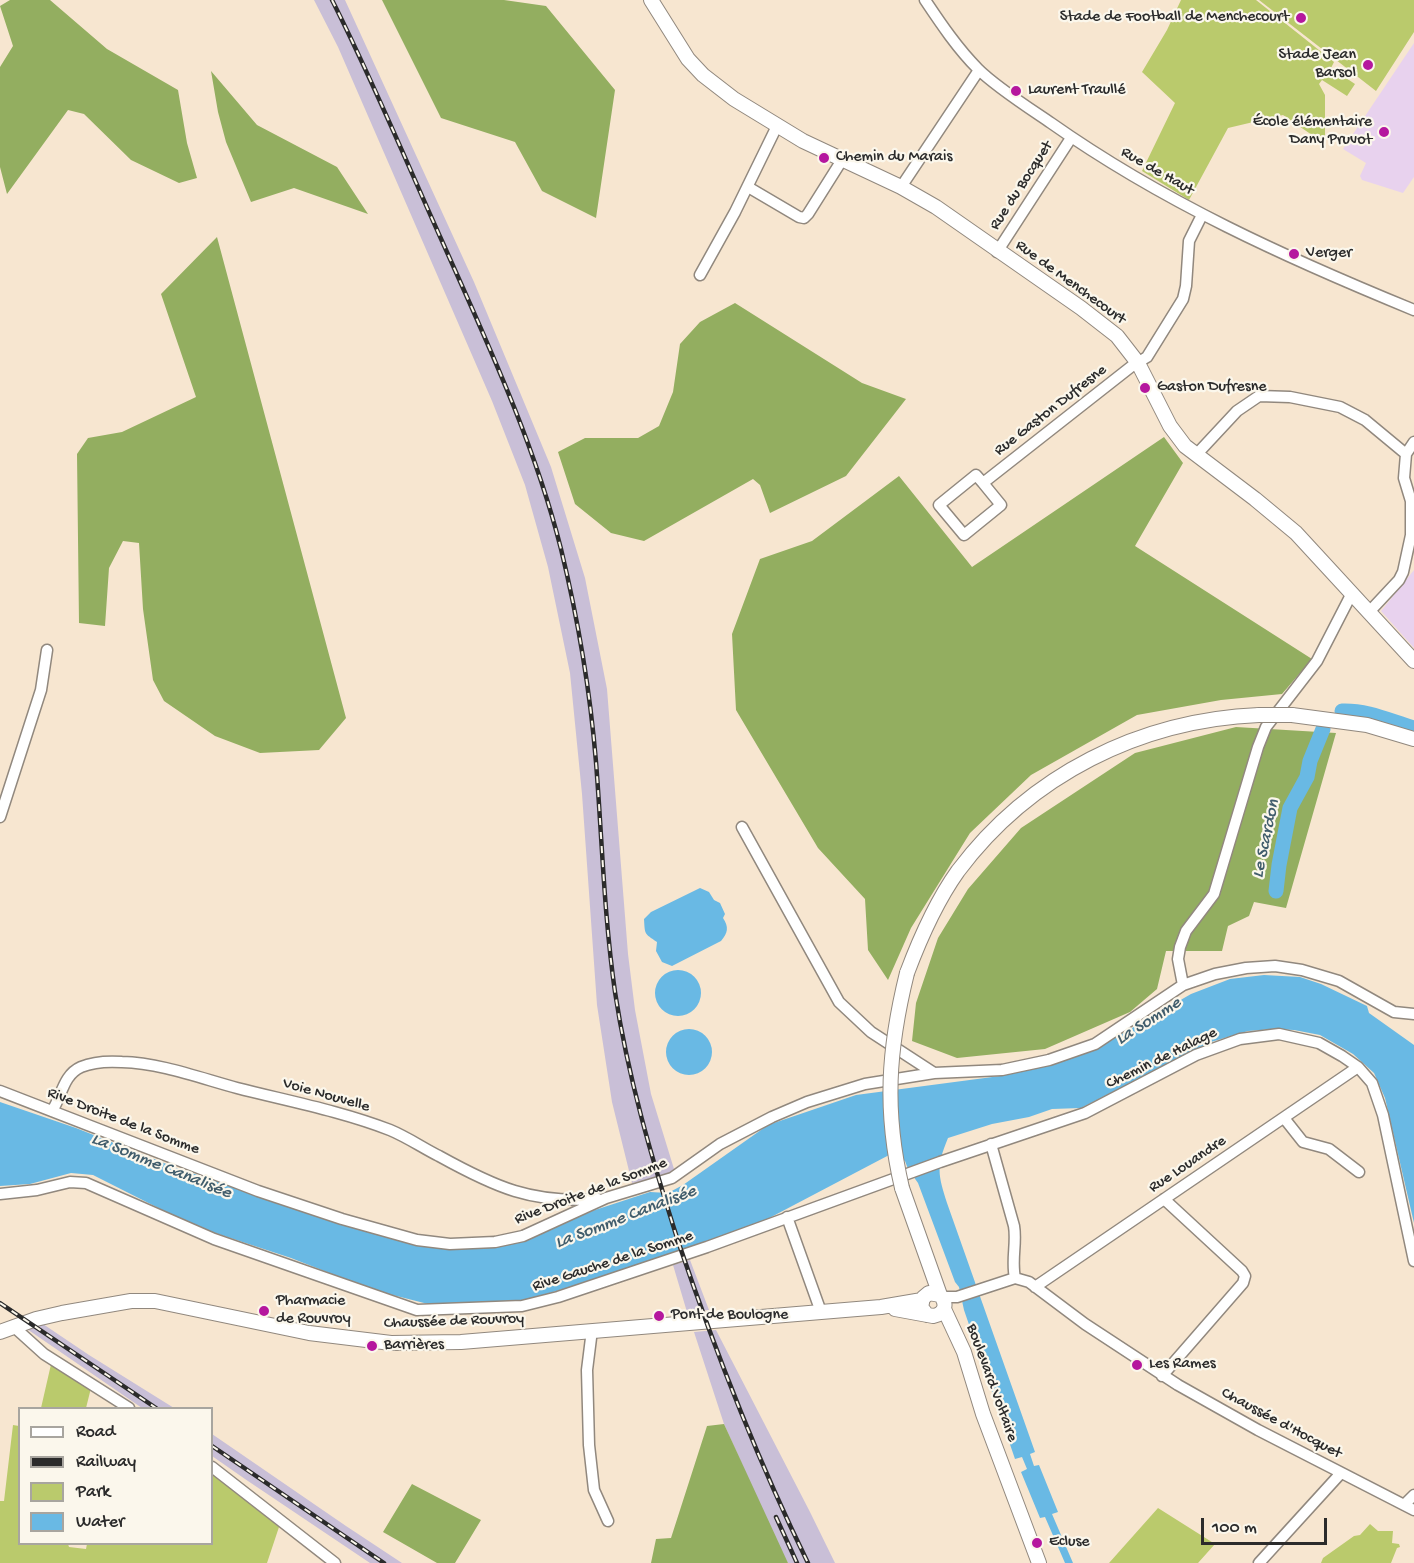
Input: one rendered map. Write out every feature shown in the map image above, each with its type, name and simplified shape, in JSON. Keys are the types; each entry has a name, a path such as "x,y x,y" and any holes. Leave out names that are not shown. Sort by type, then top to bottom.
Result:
{"main road":[{"name":"Rue de Menchecourt","path":"651,0 695,68 734,99 777,126 842,160 901,187 936,207 1117,336 1138,363 1173,431 1185,446 1280,520 1370,611 1414,661"},
{"name":"Boulevard Voltaire","path":"1039,1563 1004,1470 997,1460 975,1408 952,1340 935,1304 909,1236 891,1136 890,1081 893,1033 907,973 934,914 957,872 1001,820 1076,766 1127,741 1189,723 1217,718 1295,715"},
{"path":"1295,715 1367,725 1414,739"},
{"path":"1295,715 1363,729 1414,747"},
{"name":"Chaussée de Rouvroy","path":"0,1332 13,1326 62,1313 131,1300 147,1300 309,1334 391,1344 461,1342 935,1304"}],"street":[{"name":"Rue de Haut","path":"925,0 979,70 1071,138 1135,178 1202,215 1302,263 1414,310"},
{"path":"901,187 979,70"},
{"path":"700,275 748,187 777,126"},
{"name":"Rue du Bocquet","path":"997,252 1071,138"},
{"path":"748,187 804,218 842,160"},
{"name":"Rue Gaston Dufresne","path":"984,483 1147,357 1183,299 1189,241 1202,215"},
{"path":"1196,455 1237,411 1259,396 1290,397 1340,407 1365,420 1406,454"},
{"path":"1370,611 1399,580 1403,572 1411,534 1413,502 1404,478 1406,454 1414,442"},
{"name":"Rue Gaston Dufresne","path":"976,475 984,483 1001,505 964,535 939,505 976,475"},
{"path":"1183,985 1178,959 1180,946 1186,931 1214,894 1266,727 1317,661 1352,593"},
{"path":"0,817 40,690 47,650"},
{"path":"742,827 839,1002 871,1032 934,1073"},
{"name":"Rive Droite de la Somme","path":"0,1091 258,1191 342,1219 417,1240 450,1244 495,1242 524,1236 606,1198 672,1178 720,1144 807,1101 865,1083 934,1073 1002,1070 1049,1060 1095,1044 1183,985 1215,974 1246,968 1275,966 1327,976 1394,1012 1414,1014"},
{"name":"Chemin de Halage","path":"956,1156 1085,1113 1196,1055 1240,1039 1279,1034 1319,1043 1358,1067 1372,1083 1383,1115 1414,1261"},
{"name":"Voie Nouvelle","path":"52,1111 70,1074 81,1067 97,1063 135,1063 338,1114 391,1131 470,1173 510,1191 529,1196 574,1201 606,1198"},
{"name":"Rue Louandre","path":"1035,1287 1358,1067"},
{"path":"1284,1118 1303,1142 1329,1149 1359,1172"},
{"path":"935,1304 1015,1278 1012,1264 1014,1226 991,1144"},
{"name":"Rive Gauche de la Somme","path":"0,1194 37,1191 70,1182 86,1183 214,1239 417,1310 522,1306 558,1297 707,1247 956,1156"},
{"path":"1162,1376 1243,1283 1245,1276 1164,1199"},
{"path":"787,1217 821,1312"},
{"name":"Chaussée d'Hocquet","path":"1015,1278 1029,1282 1162,1376 1258,1430 1409,1507"},
{"path":"13,1326 44,1354 127,1407"},
{"path":"589,1331 591,1338 587,1370 589,1445 594,1490 608,1521"},
{"path":"213,1468 335,1563"},
{"path":"1259,1563 1341,1473"},
{"path":"1409,1507 1414,1495"}],"shaded area":[{"path":"314,0 345,0 474,282 551,467 585,578 607,689 628,954 635,1010 651,1094 674,1169 663,1177 632,1183 612,1102 597,1005 582,794 570,673 548,567 525,485 492,401 338,47"},
{"name":"École élémentaire Dany Pruvot","path":"1414,43 1414,177 1403,193 1362,180 1360,176 1366,163 1343,149"},
{"path":"1414,570 1414,648 1381,611"},
{"path":"690,1260 709,1310 687,1312 673,1265"},
{"path":"43,1324 172,1407 141,1407 27,1329"},
{"path":"716,1330 835,1563 788,1563 780,1549 724,1424 694,1332"},
{"path":"213,1435 402,1563 370,1563 213,1457"}],"green space":[{"path":"10,0 50,0 107,49 178,90 187,143 197,178 179,183 131,160 84,114 68,110 7,194 0,167 0,67 13,46 0,6"},
{"path":"382,0 504,0 546,6 615,90 596,218 542,191 515,142 441,118"},
{"path":"1181,0 1256,0 1334,62 1331,68 1355,84 1347,96 1322,80 1319,84 1325,95 1325,144 1283,115 1228,128 1189,200 1142,171 1175,103 1142,72 1167,30"},
{"name":"Stade Jean Barsol","path":"1259,0 1414,0 1414,32 1376,91"},
{"path":"211,71 257,125 337,167 368,214 294,188 251,202 226,142"},
{"path":"217,237 346,718 319,750 260,753 215,736 164,701 153,680 143,609 139,543 123,541 109,568 105,626 79,623 77,454 88,438 122,432 196,397 161,294"},
{"path":"735,303 862,383 906,399 846,476 770,513 760,485 753,479 644,541 611,533 575,504 558,452 585,438 638,438 659,426 673,392 680,344 700,322"},
{"path":"1164,437 1183,463 1135,546 1312,659 1282,694 1221,700 1137,715 1031,775 970,833 911,928 888,980 868,950 865,899 818,848 736,710 732,634 760,559 812,541 899,476 972,567"},
{"path":"1236,727 1336,733 1286,908 1254,902 1249,916 1228,926 1222,951 1166,951 1157,989 1130,1012 1045,1049 957,1058 912,1041 916,1003 938,938 968,889 1021,828 1135,753"},
{"path":"52,1360 92,1384 86,1407 41,1407"},
{"path":"724,1424 788,1563 651,1563 656,1539 671,1538 707,1426"},
{"path":"13,1425 18,1426 18,1545 68,1545 69,1547 86,1549 87,1545 213,1545 213,1475 279,1527 267,1563 0,1563 0,1501 4,1501"},
{"path":"412,1484 481,1520 455,1563 437,1563 383,1532"},
{"path":"1158,1508 1215,1544 1198,1563 1109,1563"},
{"path":"1370,1524 1378,1531 1393,1531 1392,1543 1399,1544 1400,1547 1397,1548 1391,1563 1321,1563 1323,1558 1354,1536 1360,1535"}],"water":[{"path":"700,888 709,892 714,900 720,903 725,914 723,918 727,930 725,935 721,941 672,966 662,962 656,951 657,942 646,933 644,919 651,912"},
{"path":"678,970 694,977 701,993 694,1009 678,1016 662,1009 655,993 662,977"},
{"path":"1264,975 1300,977 1321,984 1367,1006 1369,1013 1414,1045 1414,1223 1385,1098 1374,1073 1353,1054 1320,1035 1294,1030 1248,1031 1211,1042 1081,1108 1052,1109 1029,1117 992,1124 948,1138 944,1148 940,1170 947,1203 1035,1452 1030,1454 1034,1466 1039,1465 1058,1512 1052,1514 1073,1563 1065,1563 1045,1517 1040,1518 1021,1472 1027,1469 1022,1457 1015,1459 964,1310 959,1287 955,1282 918,1183 905,1161 891,1154 756,1225 514,1304 428,1304 373,1290 291,1258 194,1226 93,1175 71,1173 30,1184 0,1186 0,1102 76,1128 179,1169 417,1245 454,1248 528,1238 595,1210 650,1192 668,1193 683,1185 768,1125 856,1095 1000,1076 1092,1051 1191,994 1230,979"},
{"path":"689,1029 705,1036 712,1052 705,1068 689,1075 673,1068 666,1052 673,1036"}],"waterway":[{"name":"Le Scardon","path":"1342,711 1369,714 1414,728"},
{"name":"Le Scardon","path":"1276,891 1290,808 1307,777 1310,761 1323,729"}],"railway":[{"path":"332,0 375,90 492,355 523,431 550,509 573,602 587,681 596,762 611,963 620,1024 634,1087 668,1210 707,1323 754,1444 808,1563"},
{"path":"0,1303 155,1407"},
{"path":"213,1447 384,1563"},
{"path":"776,1517 797,1563"}],"place":[{"name":"Stade de Football de Menchecourt","path":"1301,18"},
{"name":"Stade Jean Barsol","path":"1368,65"},
{"name":"Laurent Traullé","path":"1016,91"},
{"name":"École élémentaire Dany Pruvot","path":"1384,132"},
{"name":"Chemin du Marais","path":"824,158"},
{"name":"Verger","path":"1294,254"},
{"name":"Gaston Dufresne","path":"1145,388"},
{"name":"Pharmacie de Rouvroy","path":"264,1311"},
{"name":"Pont de Boulogne","path":"659,1316"},
{"name":"Barrières","path":"372,1346"},
{"name":"Les Rames","path":"1137,1365"},
{"name":"Ecluse","path":"1037,1543"}],"water label":[{"name":"La Somme","path":"1149,1022"},
{"name":"La Somme Canalisée","path":"161,1167"},
{"name":"La Somme Canalisée","path":"626,1218"}]}
